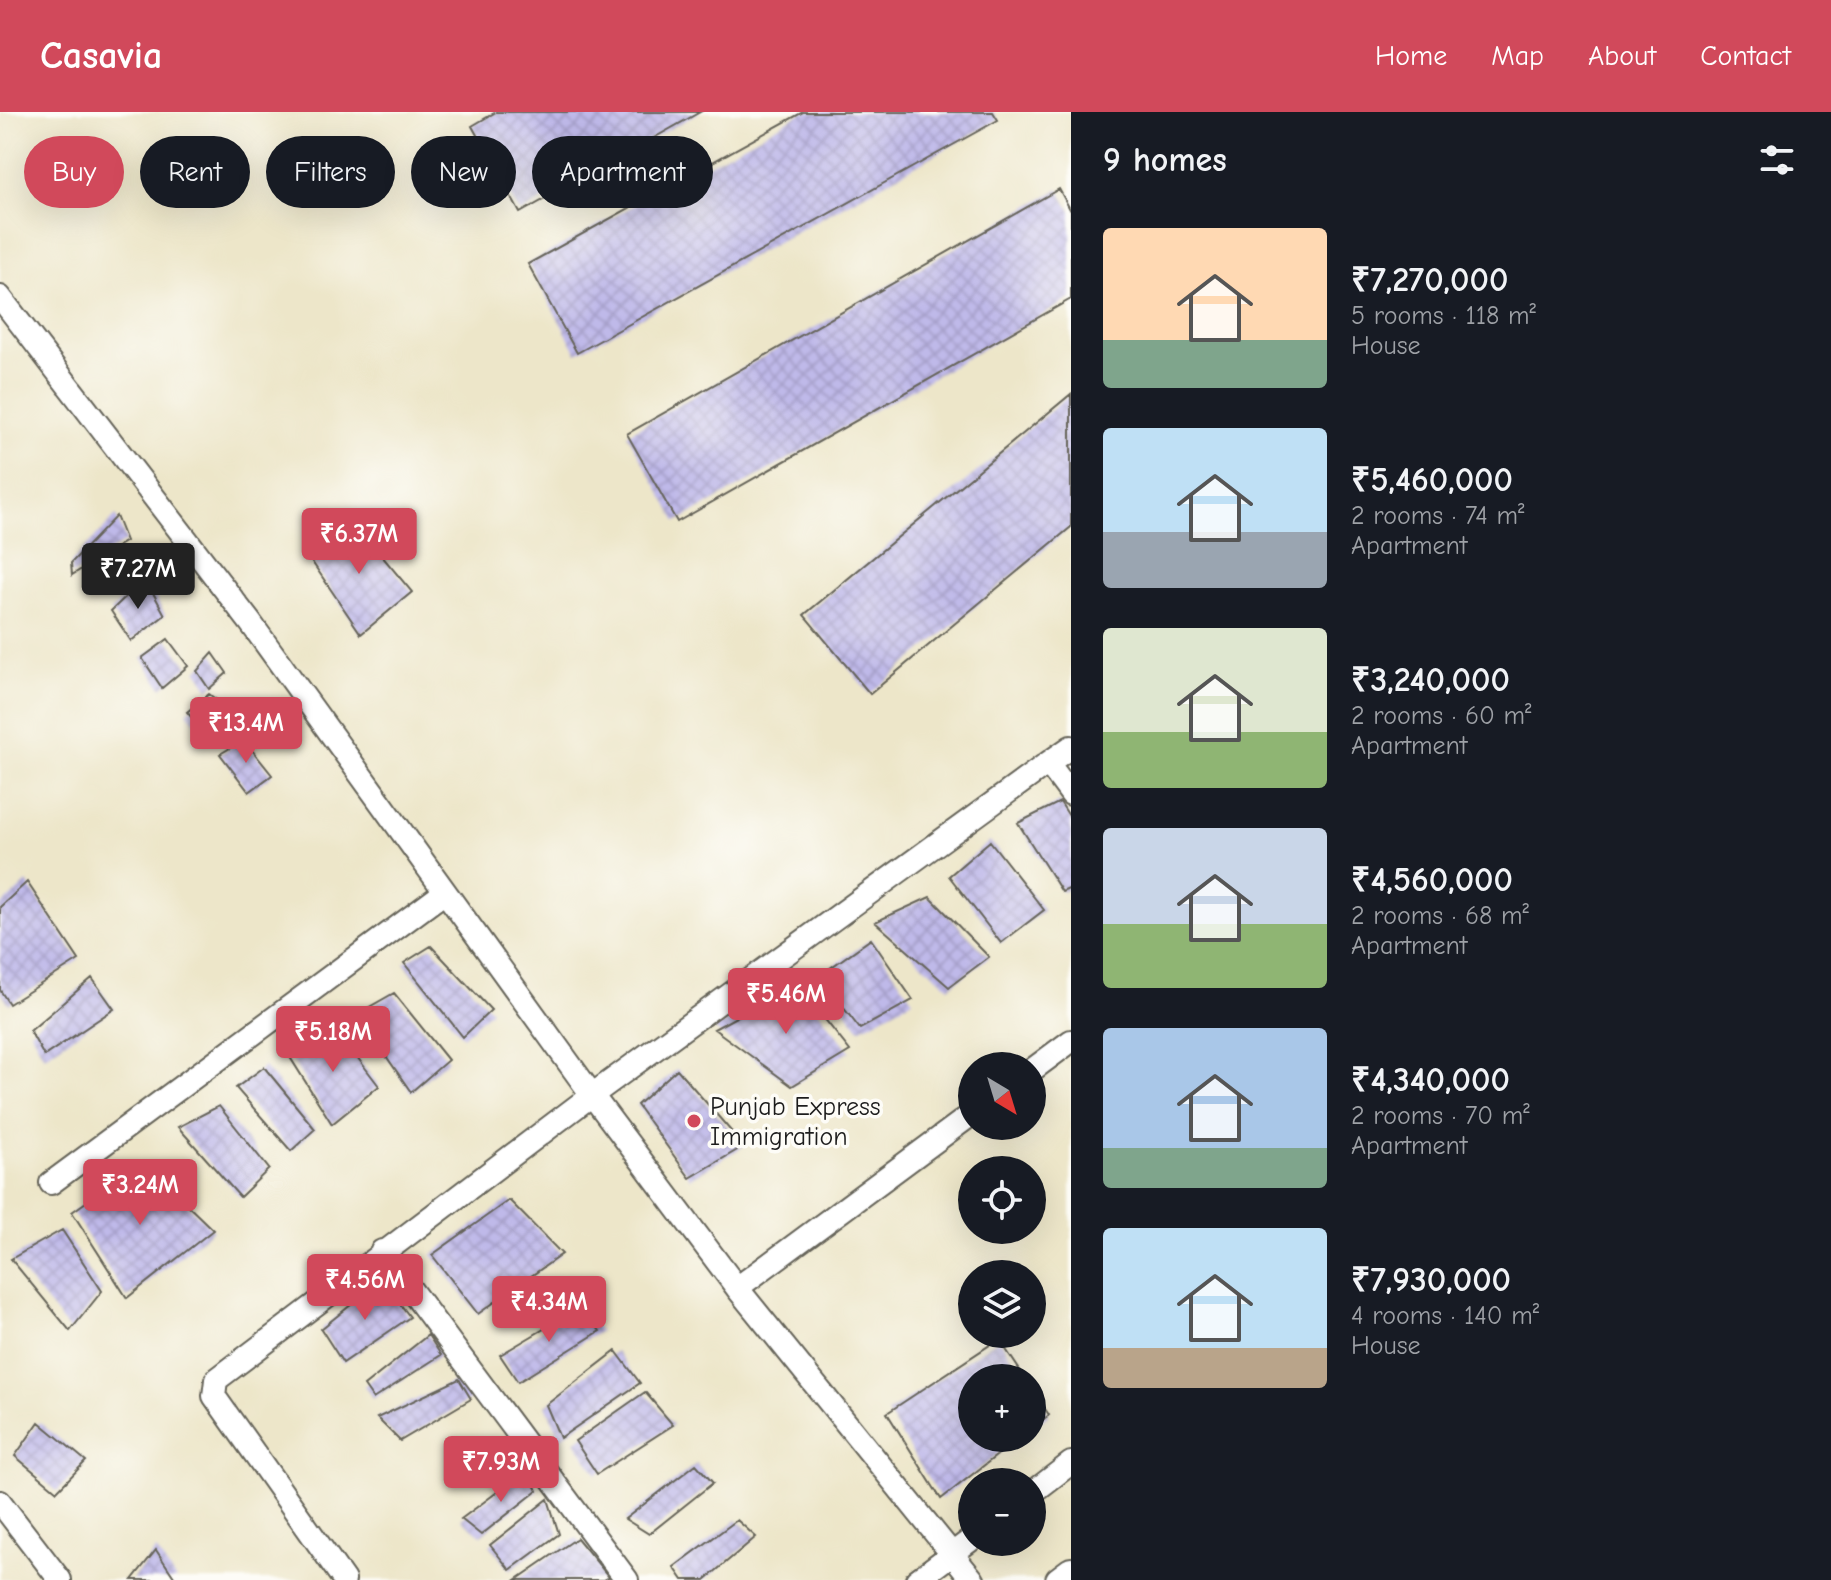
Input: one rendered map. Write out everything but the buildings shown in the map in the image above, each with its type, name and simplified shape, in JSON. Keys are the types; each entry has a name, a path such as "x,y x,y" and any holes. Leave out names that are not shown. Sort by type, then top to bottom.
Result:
{"street":[{"path":"0,297 250,622 592,1095 737,1288 973,1580"},
{"path":"344,1580 214,1396 212,1388 216,1380 382,1251 592,1095 1071,747"},
{"path":"1048,763 1071,794"},
{"path":"51,1183 445,892"},
{"path":"1046,1060 1071,1041"},
{"path":"737,1288 958,1124"},
{"path":"382,1251 627,1580"},
{"path":"1046,1482 1071,1463"},
{"path":"0,1502 60,1580"},
{"path":"917,1580 958,1550"},
{"path":"1059,1580 1071,1571"}],"place":[{"name":"Punjab Express Immigration","path":"694,1121"}]}
